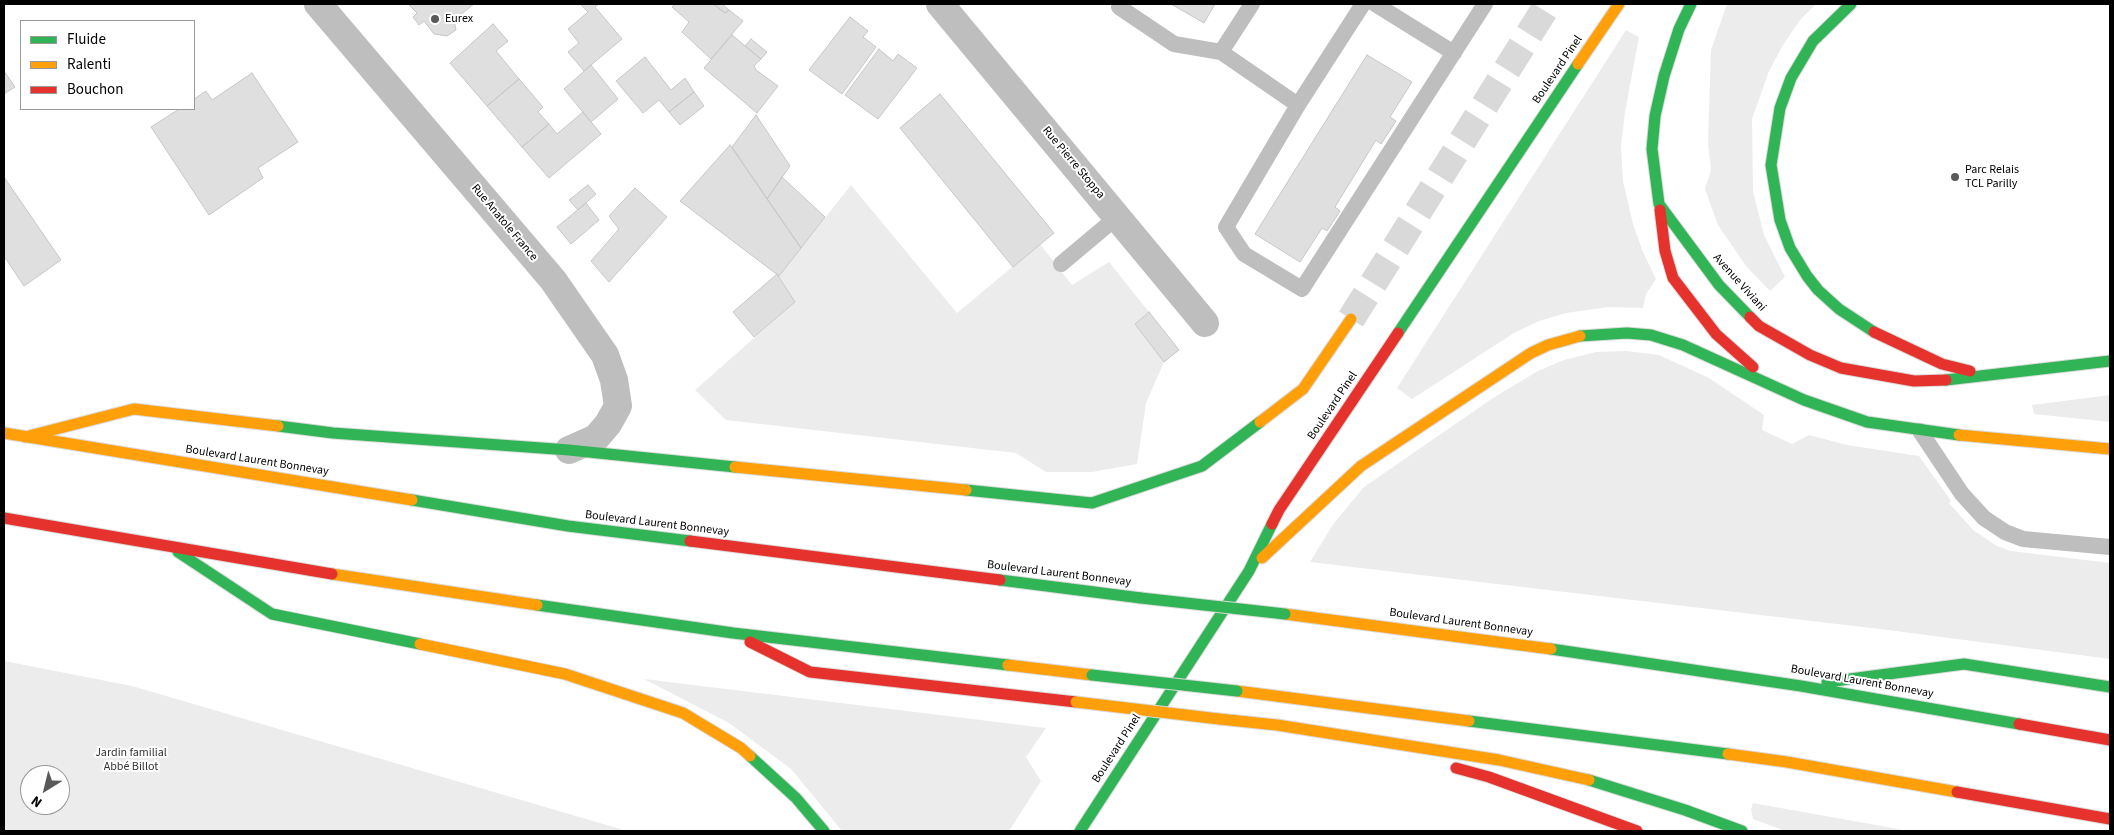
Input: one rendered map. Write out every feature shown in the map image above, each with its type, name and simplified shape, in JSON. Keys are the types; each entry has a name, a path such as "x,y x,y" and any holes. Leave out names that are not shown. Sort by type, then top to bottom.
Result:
{"main road":[{"name":"Boulevard Pinel","path":"1080,831 1249,571 1279,510 1619,4"},
{"name":"Avenue Viviani","path":"1691,4 1680,29 1664,76 1656,116 1652,150 1659,204 1689,247 1741,310 1759,326 1810,355 1849,370 1914,381 2110,361"},
{"path":"1851,4 1812,41 1791,78 1780,108 1773,142 1772,164 1780,220 1786,238 1798,262 1818,290 1860,325 1908,350 1942,364 1986,375"},
{"path":"1659,204 1665,251 1673,278 1716,334 1773,384"},
{"path":"25,437 134,409 333,434 569,450 1092,503 1202,466 1303,388 1351,319"},
{"path":"1249,571 1361,466 1530,352 1584,335 1602,333 1651,335 1683,344 1835,413 1867,422 1920,431 2110,449"},
{"name":"Boulevard Laurent Bonnevay","path":"4,433 568,526 1141,598 1285,614 1598,655 1801,686 2110,740"},
{"path":"4,518 373,581 733,633 1237,691 1787,762 2110,820"},
{"path":"170,547 272,614 565,674 683,713 741,748 796,798 824,831"},
{"path":"733,633 810,672 1219,719 1499,760 1589,780 1685,810 1742,831"},
{"path":"1801,686 1964,664 2110,687"},
{"path":"1324,733 1425,760"},
{"path":"1443,765 1489,777 1595,814 1637,831"}],"street":[{"name":"Rue Anatole France","path":"318,4 553,280 604,355 614,380 618,406 608,424 596,438 569,450"},
{"name":"Rue Pierre Stoppa","path":"940,4 1205,323"}],"lane":[{"path":"1120,4 1118,7 1174,44 1222,52 1298,105"},
{"path":"1222,52 1252,4"},
{"path":"1363,4 1298,105 1226,227 1244,254 1302,290 1485,4"},
{"path":"1375,4 1454,53"},
{"path":"1061,264 1117,217"},
{"path":"1920,431 1962,494 1984,518 2005,532 2022,539 2110,547"}],"green space":[{"path":"1727,4 1816,4 1800,20 1783,45 1769,71 1752,119 1753,191 1764,235 1785,277 1770,291 1746,266 1718,225 1705,189 1711,170 1708,143 1711,50"},
{"path":"1626,30 1639,37 1625,112 1621,146 1623,181 1633,224 1643,252 1656,279 1646,294 1643,308 1608,307 1566,313 1539,321 1514,333 1412,399 1397,388"},
{"path":"851,185 957,313 1040,244 1072,285 1109,262 1149,312 1135,324 1164,362 1146,403 1137,464 1092,472 1046,472 1016,453 726,420 695,390 795,302 779,276"},
{"path":"1626,351 1659,355 1709,378 1764,415 1762,430 1792,444 1809,435 1847,445 1919,456 1951,501 1949,503 1973,530 1997,546 2011,551 2110,563 2110,659 1888,630 1310,562 1334,523 1364,487 1493,398 1538,371 1564,360 1596,352"},
{"path":"2110,395 2110,422 2034,414 2032,405"},
{"name":"Jardin familial Abbé Billot","path":"4,661 132,686 627,831 4,831"},
{"path":"644,679 1046,728 1026,757 1041,781 1009,831 842,831 791,769 729,723"},
{"path":"1753,803 1909,831 1785,831 1753,819 1751,809"}],"building":[{"name":"Eurex","path":"408,4 474,4 454,20 456,30 447,36 434,34 424,21 419,25 413,17 417,13"},
{"path":"580,4 599,4 595,7 622,39 584,71 568,52 579,43 568,29 588,12"},
{"path":"675,4 713,4 725,13 729,10 743,21 711,59 682,32 689,22 672,7"},
{"path":"713,4 722,4 729,10 725,13"},
{"path":"1171,4 1215,4 1204,23"},
{"path":"850,17 868,31 863,37 876,47 842,94 809,70"},
{"path":"493,24 508,41 496,51 519,79 487,106 450,63"},
{"path":"732,35 761,59 754,66 756,70 778,86 757,113 704,68"},
{"path":"751,39 767,52 761,59 745,46"},
{"path":"879,49 893,61 898,54 917,68 878,119 845,95"},
{"path":"1367,55 1412,82 1390,117 1396,121 1381,144 1376,140 1335,207 1340,211 1327,231 1322,228 1300,262 1255,234"},
{"path":"645,57 671,90 685,78 694,92 669,112 659,100 643,113 616,81"},
{"path":"591,65 618,99 591,122 564,89"},
{"path":"4,71 15,87 4,94"},
{"path":"252,73 298,142 258,168 263,178 209,215 151,127 177,110 195,110 195,98 206,91 212,100"},
{"path":"519,79 543,107 538,112 549,124 522,147 487,106"},
{"path":"694,92 704,106 680,125 669,112"},
{"path":"940,94 1054,233 1013,267 900,128"},
{"path":"583,112 601,134 549,178 522,147 549,124 557,134"},
{"path":"756,115 790,166 767,199 732,147"},
{"path":"730,145 801,248 779,276 680,201"},
{"path":"4,177 61,260 24,286 4,256"},
{"path":"782,177 825,217 801,248 767,199"},
{"path":"588,185 596,194 578,210 569,200"},
{"path":"635,188 667,217 609,282 591,261 619,229 609,216"},
{"path":"586,203 599,220 571,244 557,227"},
{"path":"777,274 795,302 754,337 733,312"},
{"path":"1149,312 1179,350 1164,362 1135,324"}],"tunnel":[{"path":"1351,319 1548,4"}],"traffic: fast":[{"path":"1691,4 1679,29 1664,76 1655,116 1652,149 1659,204 1719,285 1750,317"},
{"path":"1851,4 1813,41 1791,78 1780,108 1771,165 1780,220 1790,248 1807,276 1818,290 1839,309 1874,332"},
{"path":"1398,333 1578,64"},
{"path":"1580,336 1627,333 1651,335 1683,345 1804,400 1867,422 1959,435"},
{"path":"1946,380 2110,361"},
{"path":"966,490 1092,503 1202,466 1260,422"},
{"path":"278,426 333,433 569,450 735,467"},
{"path":"412,500 568,526 690,541"},
{"path":"1080,831 1249,571 1272,524"},
{"path":"178,552 272,614 420,644"},
{"path":"1000,580 1141,598"},
{"path":"1141,598 1285,614"},
{"path":"537,605 733,633 1008,665"},
{"path":"1551,649 1801,686 2019,724"},
{"path":"1827,682 1964,664 2110,687"},
{"path":"1092,675 1237,691"},
{"path":"1469,721 1728,754"},
{"path":"750,756 796,798 824,831"},
{"path":"1589,780 1685,810 1742,831"}],"traffic: slow":[{"path":"1578,64 1619,4"},
{"path":"1260,422 1303,389 1351,319"},
{"path":"1262,558 1361,466 1531,353 1548,345 1580,336"},
{"path":"25,437 134,409 278,426"},
{"path":"4,433 412,500"},
{"path":"1959,435 2110,449"},
{"path":"735,467 966,490"},
{"path":"332,574 537,605"},
{"path":"1285,614 1551,649"},
{"path":"420,644 565,674 683,713 741,748 750,756"},
{"path":"1008,665 1092,675"},
{"path":"1237,691 1469,721"},
{"path":"1076,702 1219,719"},
{"path":"1219,719 1277,725 1499,760 1589,780"},
{"path":"1728,754 1787,762 1957,792"}],"traffic: jam":[{"path":"1660,210 1665,251 1673,278 1716,334 1753,367"},
{"path":"1750,317 1759,326 1810,355 1841,368 1914,381 1946,380"},
{"path":"1874,332 1942,364 1970,371"},
{"path":"1272,524 1279,510 1398,333"},
{"path":"4,518 332,574"},
{"path":"690,541 1000,580"},
{"path":"750,642 810,672 1076,702"},
{"path":"2019,724 2110,740"},
{"path":"1456,768 1489,777 1637,831"},
{"path":"1957,792 2110,819"}],"place":[{"name":"Eurex","path":"435,19"},
{"name":"Parc Relais TCL Parilly","path":"1955,177"}]}
